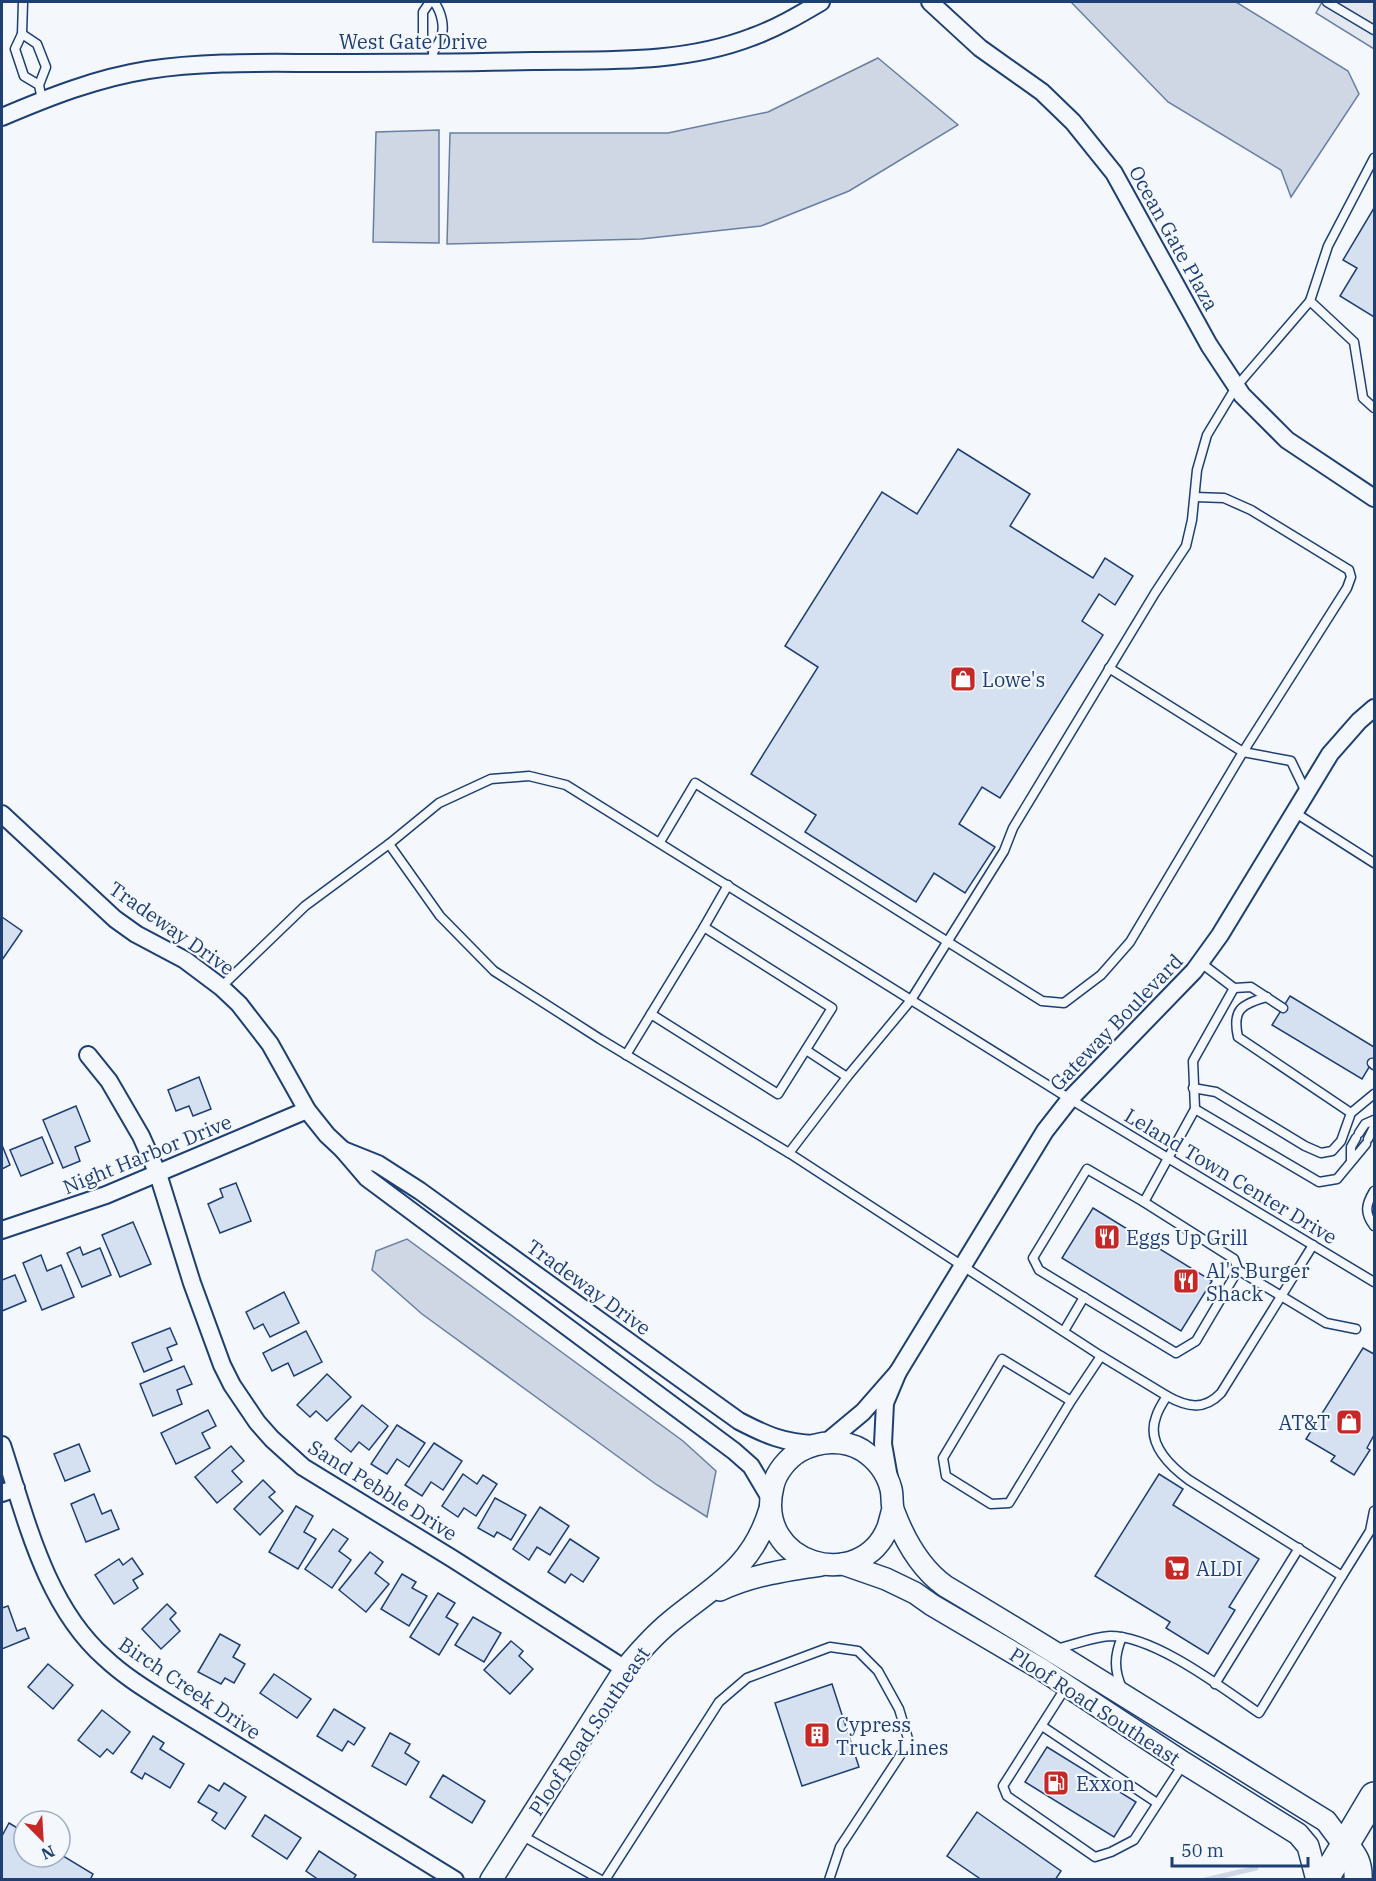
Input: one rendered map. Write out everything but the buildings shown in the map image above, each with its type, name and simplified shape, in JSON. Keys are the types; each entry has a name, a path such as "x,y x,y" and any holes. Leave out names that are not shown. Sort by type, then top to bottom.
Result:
{"highway":[{"path":"1324,1880 1374,1796"},
{"path":"1344,1845 1356,1858 1359,1870 1358,1880"}],"street":[{"name":"West Gate Drive","path":"2,117 41,92 148,70 243,63 433,56 634,60 677,56 716,48 752,37 821,2"},
{"name":"Ocean Gate Plaza","path":"930,2 980,48 1042,92 1095,147 1114,172 1209,345 1236,387 1264,419 1287,440 1374,498"},
{"name":"Gateway Boulevard","path":"898,1372 1034,1146 1071,1099 1180,988 1201,963 1330,754 1359,721 1374,708"},
{"name":"Tradeway Drive","path":"2,814 115,919 136,934 185,960 221,987 239,1004 270,1044 307,1110 367,1178 734,1451 751,1466 770,1503"},
{"name":"Sand Pebble Drive","path":"88,1055 109,1081 132,1118 158,1174 192,1283 222,1365 232,1385 272,1439 303,1467 625,1669"},
{"name":"Night Harbor Drive","path":"2,1230 58,1212 158,1174 307,1110"},
{"name":"Tradeway Drive","path":"343,1150 378,1164 420,1191 740,1421 768,1436 794,1443 821,1443"},
{"path":"898,1372 885,1403 883,1444 892,1500 888,1528 877,1545 862,1557 833,1564 803,1559 786,1546 775,1529 770,1503 774,1480 784,1464 798,1452 821,1443 863,1412 898,1372"},
{"path":"821,1443 845,1443 875,1460 886,1474 892,1500"},
{"name":"Birch Creek Drive","path":"2,1444 9,1491 51,1584 70,1618 104,1658 169,1704 455,1880"},
{"name":"Ploof Road Southeast","path":"892,1500 914,1554 931,1576 1326,1821 1344,1845"},
{"name":"Ploof Road Southeast","path":"491,1880 625,1669 670,1621 704,1598 734,1573 756,1543 765,1526 770,1503"},
{"name":"Ploof Road Southeast","path":"704,1598 738,1582 782,1570 833,1564 886,1579 915,1593 1041,1669 1184,1763 1298,1834 1308,1846 1317,1880"}],"lane":[{"path":"22,2 22,34 15,49 24,76 41,92"},
{"path":"432,2 442,11 442,39 433,56 423,40 423,12 432,2"},
{"path":"1327,2 1374,30"},
{"path":"22,34 37,44 46,68 41,92"},
{"path":"789,1153 911,1000 945,942 1004,851 1013,828 1109,668 1186,546 1192,520 1197,470 1207,435 1236,387 1310,301 1328,246 1374,158"},
{"path":"1310,301 1354,342 1363,398 1374,408"},
{"path":"660,842 695,783 1042,1001 1065,1003 1101,975 1130,942 1243,752 1342,596 1351,578 1349,570 1251,510 1224,498 1195,496"},
{"path":"1109,668 1243,752 1291,761 1307,792"},
{"name":"Leland Town Center Drive","path":"221,987 305,906 389,844 439,803 491,779 529,776 566,785 1071,1099 1374,1282"},
{"path":"1294,812 1374,863"},
{"path":"389,844 440,916 494,971 626,1055 789,1153 1101,1356 1180,1403 1194,1407 1205,1405 1215,1400 1221,1393 1313,1245"},
{"path":"626,1055 728,885"},
{"path":"651,1014 777,1094 832,1008 704,927"},
{"path":"1201,963 1234,988 1251,987 1283,1008"},
{"path":"1144,1202 1195,1109 1193,1061 1234,988"},
{"path":"1267,997 1251,1001 1241,1008 1235,1022 1238,1037 1351,1113"},
{"path":"806,1050 848,1077"},
{"path":"1193,1088 1216,1092 1305,1146 1321,1153 1332,1151 1341,1141 1351,1113 1374,1094"},
{"path":"1195,1109 1319,1182 1337,1179 1367,1141 1374,1127"},
{"path":"1351,1160 1351,1147 1365,1124 1374,1120"},
{"path":"1238,1270 1196,1341 1176,1353 1039,1270 1033,1258 1088,1169 1234,1259 1238,1270 1326,1323 1356,1329"},
{"path":"1374,1191 1366,1208 1374,1226"},
{"path":"1064,1331 1084,1297"},
{"path":"1071,1401 1002,1359 943,1458 946,1476 991,1504 1009,1503 1101,1356"},
{"path":"1167,1396 1155,1418 1154,1431 1155,1440 1168,1462 1190,1480 1342,1576"},
{"path":"1053,1650 1109,1636 1122,1637 1153,1646 1259,1713 1370,1531 1374,1511"},
{"path":"1215,1684 1299,1548"},
{"path":"1122,1637 1116,1651 1116,1670 1128,1699"},
{"path":"520,1834 603,1880 719,1702 747,1678 830,1647 858,1652 878,1671 899,1709 909,1742 840,1847 829,1880"},
{"path":"1066,1687 1003,1786 1007,1796 1095,1857 1111,1852 1134,1840 1184,1763"},
{"path":"1042,1726 1157,1803"}],"shaded area":[{"path":"1071,2 1236,2 1348,71 1359,94 1291,197 1281,170 1168,102"},
{"path":"1322,2 1374,2 1374,49 1316,13"},
{"path":"878,58 958,125 849,191 761,226 641,239 447,244 450,133 668,133 768,112"},
{"path":"439,130 439,243 373,242 376,132"},
{"path":"407,1239 683,1441 716,1471 707,1517 657,1485 422,1314 372,1270 376,1251"}],"waterway":[{"path":"1205,1880 1256,1868"}],"place":[{"name":"Lowe's","path":"963,679"},
{"name":"Eggs Up Grill","path":"1107,1237"},
{"name":"Al's Burger Shack","path":"1186,1281"},
{"name":"AT&T","path":"1349,1422"},
{"name":"ALDI","path":"1177,1568"},
{"name":"Cypress Truck Lines","path":"817,1735"},
{"name":"Exxon","path":"1056,1783"}]}
